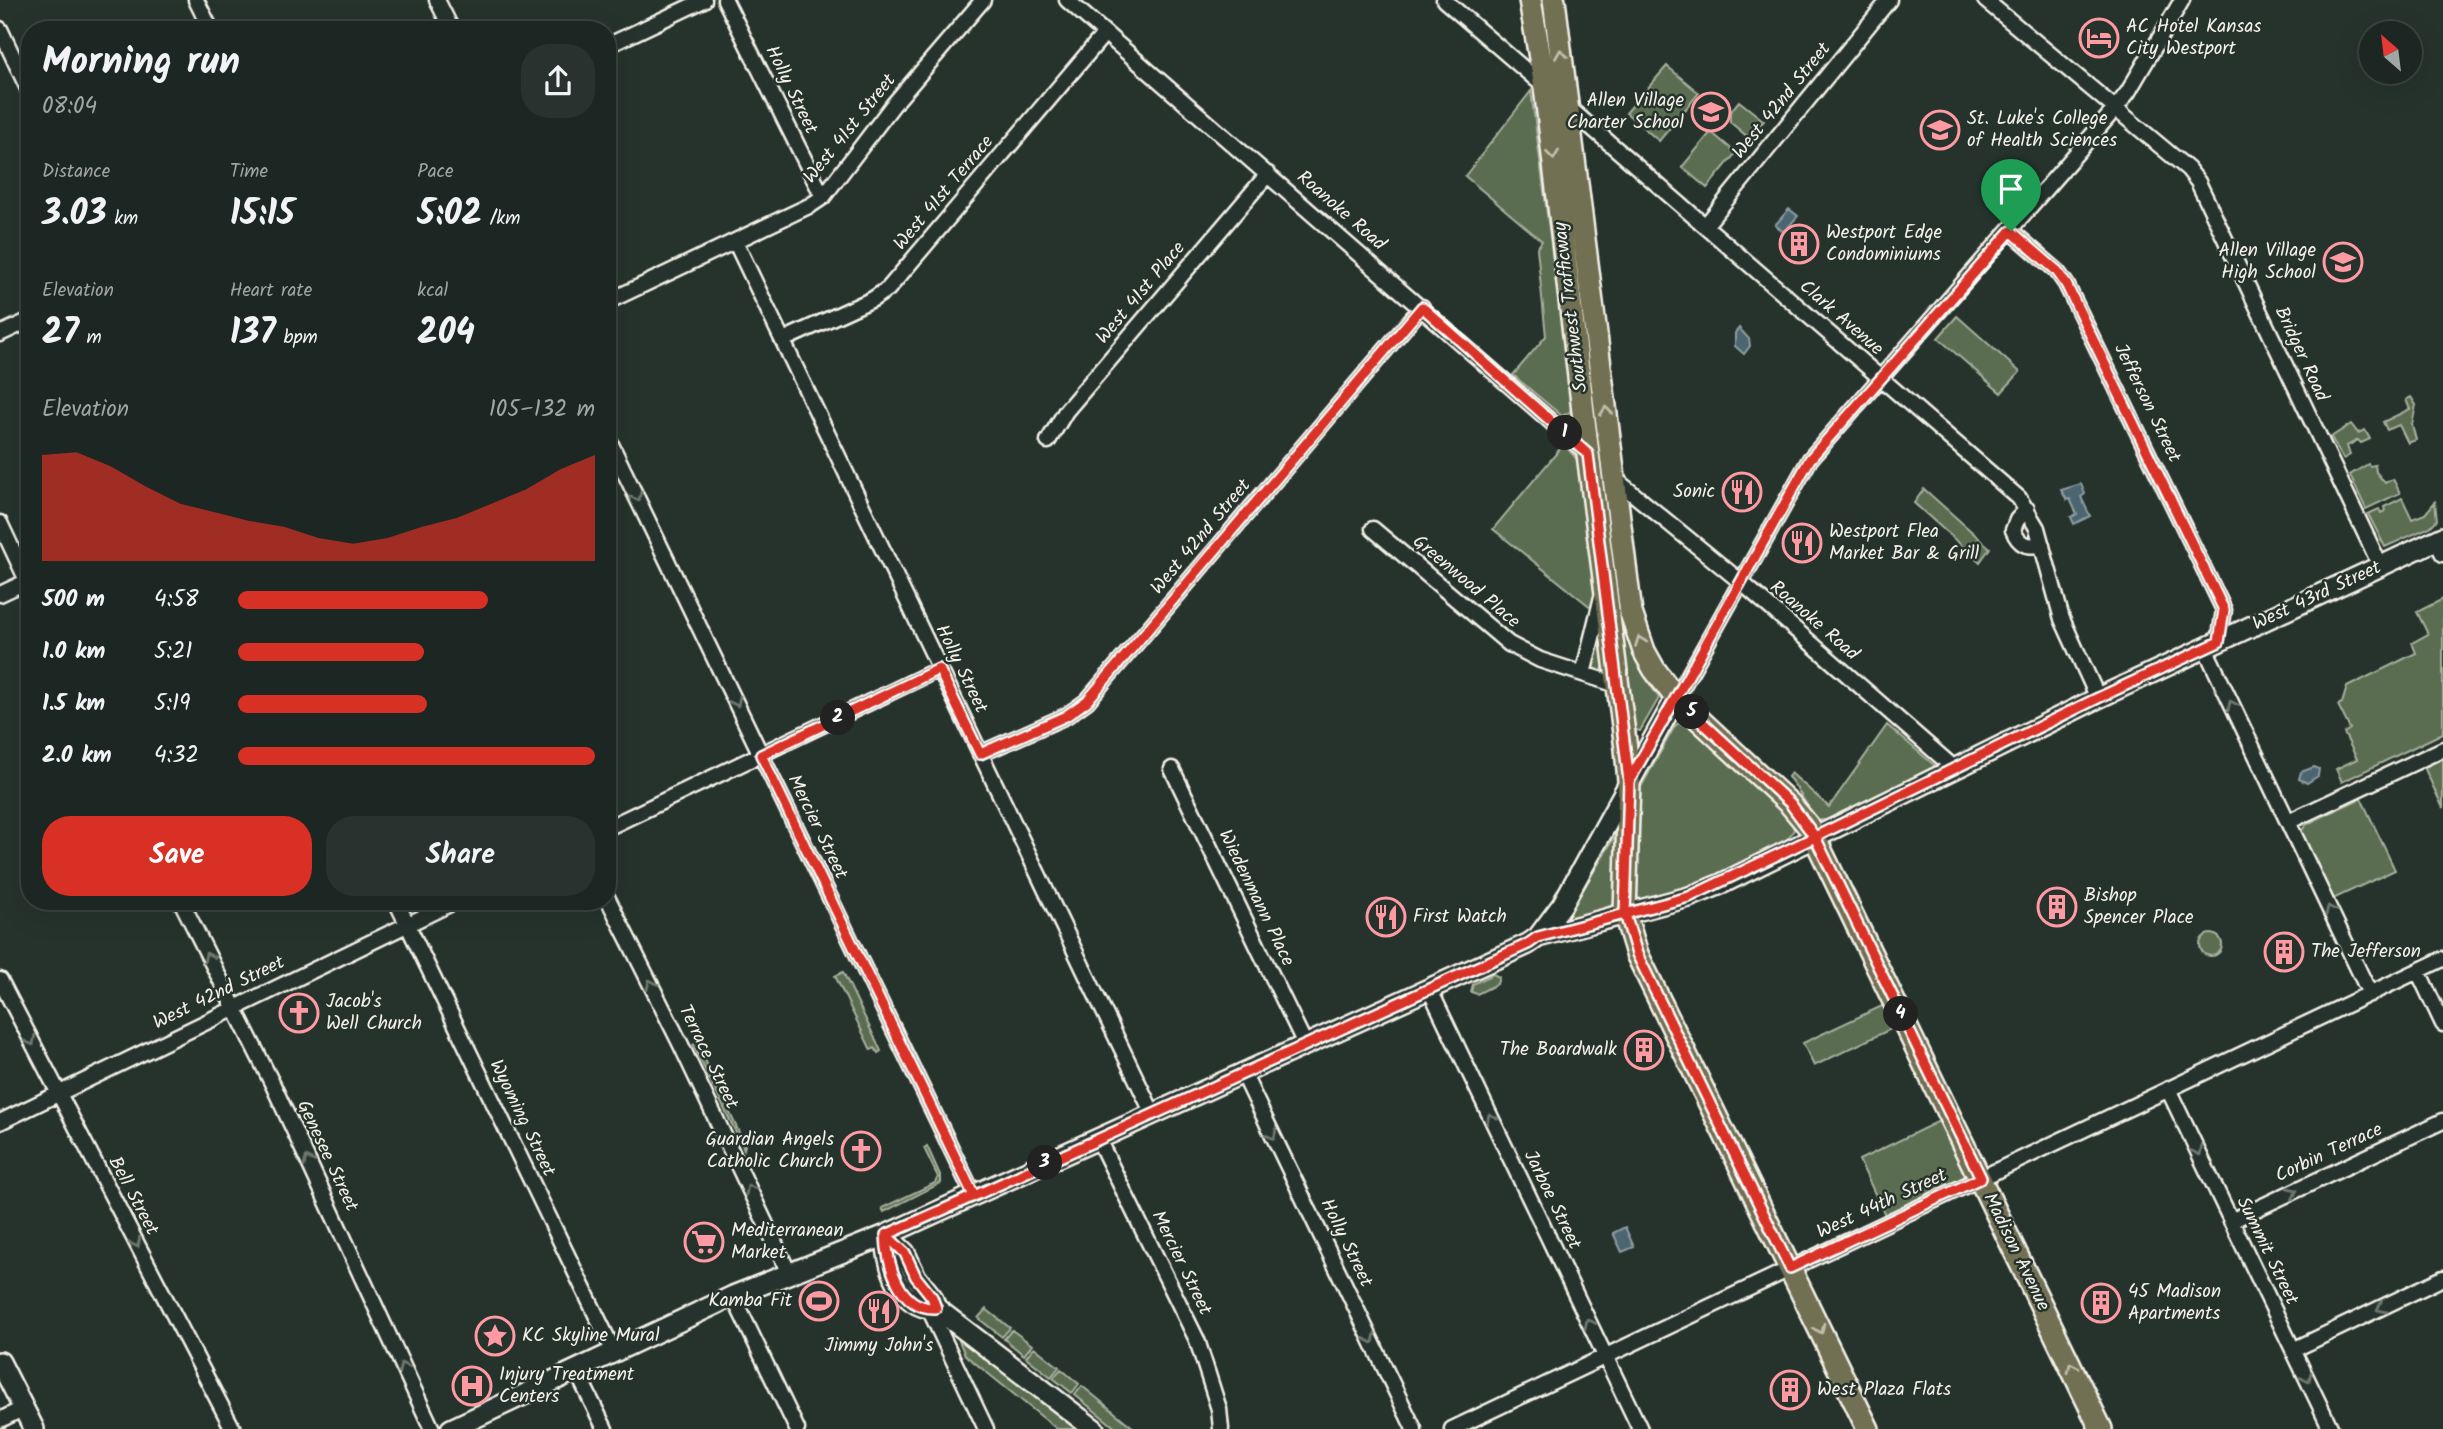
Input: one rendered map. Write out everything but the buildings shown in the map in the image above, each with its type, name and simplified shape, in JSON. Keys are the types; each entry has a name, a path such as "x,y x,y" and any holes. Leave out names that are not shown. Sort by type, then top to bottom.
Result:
{"main road":[{"name":"Southwest Trafficway","path":"1530,0 1545,87 1629,781 1625,914 1637,954 1868,1429"},
{"name":"Southwest Trafficway","path":"1553,0 1569,108 1631,613 1644,651 1676,698"},
{"name":"Madison Avenue","path":"1676,698 1790,803 1815,837 2101,1429"}],"street":[{"path":"196,0 206,21"},
{"path":"438,0 448,21"},
{"path":"616,42 704,0"},
{"name":"Holly Street","path":"725,0 823,197"},
{"name":"West 41st Street","path":"616,298 823,197 892,105 982,0"},
{"name":"Roanoke Road","path":"1067,0 1588,454"},
{"path":"1444,0 1545,87"},
{"name":"West 42nd Street","path":"1705,226 1889,0"},
{"name":"Bridger Road","path":"1986,0 2188,169 2198,182 2381,567"},
{"path":"1538,937 1562,905 1810,459 2115,109 2128,92 2182,0"},
{"path":"0,29 21,74"},
{"name":"West 41st Terrace","path":"783,340 873,299 888,289 1105,33"},
{"name":"Clark Avenue","path":"1569,108 2019,498 2027,509 2042,545 2062,619 2098,698"},
{"name":"West 41st Place","path":"1048,441 1066,411 1268,174"},
{"name":"Jefferson Street","path":"2011,231 2056,270 2066,284 2224,610"},
{"name":"Holly Street","path":"735,241 1153,1114"},
{"name":"West 42nd Street","path":"980,754 1066,716 1087,701 1422,307"},
{"path":"0,334 21,324"},
{"name":"Mercier Street","path":"616,455 974,1196"},
{"name":"Roanoke Road","path":"1615,479 1741,582 1954,768"},
{"path":"2027,509 2017,520 2013,530 2017,540 2024,545 2042,545"},
{"path":"0,523 21,566"},
{"name":"Greenwood Place","path":"1373,529 1509,644 1539,660 1617,685"},
{"name":"West 43rd Street","path":"451,1429 733,1296 886,1235 974,1196 1538,937 1689,897 2098,698 2381,567 2441,544"},
{"path":"0,594 21,586"},
{"path":"1583,674 1605,586"},
{"path":"2253,626 2224,610 2212,645 2288,822 2370,994"},
{"path":"616,824 939,669"},
{"path":"2288,822 2443,748"},
{"name":"Wiedenmann Place","path":"1172,769 1305,1044"},
{"name":"Genesee Street","path":"185,910 273,1086 432,1429"},
{"name":"Wyoming Street","path":"400,910 614,1352"},
{"name":"West 42nd Street","path":"0,1122 57,1092 438,910"},
{"name":"Terrace Street","path":"613,910 789,1273"},
{"name":"West 44th Street","path":"1452,1429 2443,959"},
{"path":"2417,971 2443,1024"},
{"name":"Bell Street","path":"0,980 233,1429"},
{"name":"Jarboe Street","path":"1429,988 1640,1429"},
{"name":"Holly Street","path":"1242,1073 1414,1429"},
{"name":"Summit Street","path":"2168,1089 2331,1429"},
{"name":"Corbin Terrace","path":"2231,1221 2443,1121"},
{"name":"Mercier Street","path":"1098,1139 1197,1340 1219,1409 1221,1429"},
{"path":"886,1235 905,1253 916,1277 932,1297 936,1308 1094,1429"},
{"path":"2293,1350 2443,1279"},
{"path":"733,1296 797,1429"},
{"path":"936,1308 932,1315 986,1429"},
{"path":"0,1362 34,1429"},
{"path":"576,1370 605,1429"},
{"path":"0,1420 24,1408"},
{"path":"1213,1429 1219,1409"}],"green space":[{"path":"1667,66 1699,93 1659,141 1626,113"},
{"path":"1531,91 1572,405 1570,412 1562,416 1513,375 1546,336 1537,248 1542,241 1465,176"},
{"path":"1739,101 1764,121 1749,138 1730,122 1730,112"},
{"path":"1711,132 1736,153 1707,188 1682,167"},
{"path":"1957,316 2020,372 2001,393 1938,338"},
{"path":"2411,397 2416,405 2412,425 2416,440 2408,443 2399,425 2387,430 2383,422 2410,409 2406,400"},
{"path":"2351,424 2358,433 2365,430 2370,439 2361,443 2358,440 2347,446 2350,455 2343,459 2331,437"},
{"path":"1564,444 1579,462 1596,591 1593,609 1493,529"},
{"path":"2368,464 2375,465 2376,472 2385,483 2393,479 2400,493 2366,509 2350,475"},
{"path":"1924,489 1990,548 1980,562 1914,503"},
{"path":"2402,498 2412,519 2425,514 2435,502 2437,520 2430,527 2385,547 2368,514 2379,509 2381,513 2385,511 2384,507"},
{"path":"2443,599 2443,733 2342,782 2336,769 2357,759 2344,733 2350,729 2338,705 2342,703 2347,687 2416,653 2412,643 2428,634 2417,612"},
{"path":"1617,602 1633,652 1659,698 1640,731 1633,729"},
{"path":"1599,628 1604,664 1602,671 1590,671"},
{"path":"1679,723 1686,724 1764,793 1790,821 1794,830 1786,841 1686,889 1639,900 1635,891 1641,787"},
{"path":"1887,725 1934,765 1935,769 1831,820 1819,820 1788,777 1791,773 1829,807"},
{"path":"2443,758 2443,808 2424,767"},
{"path":"2361,798 2395,870 2331,900 2301,831 2307,824"},
{"path":"1615,836 1618,838 1615,904 1569,922 1567,917"},
{"path":"2211,934 2219,937 2222,945 2219,953 2211,956 2203,953 2200,945 2203,937"},
{"path":"843,972 881,1051 878,1053 875,1048 871,1050 835,976"},
{"path":"1493,974 1499,977 1497,984 1477,994 1471,992 1473,984"},
{"path":"1884,1005 1895,1027 1814,1066 1803,1043"},
{"path":"697,1043 745,1145 744,1149 693,1045"},
{"path":"1939,1121 1966,1176 1885,1215 1859,1160"},
{"path":"927,1146 941,1177 941,1183 884,1212 882,1208 935,1183 938,1177 924,1148"},
{"path":"986,1309 1010,1328 1002,1337 978,1318"},
{"path":"1012,1330 1032,1345 1024,1355 1004,1339"},
{"path":"959,1341 967,1342 1076,1429 1057,1429 965,1355"},
{"path":"1034,1347 1059,1367 1051,1377 1026,1357"},
{"path":"1061,1369 1079,1384 1072,1393 1053,1378"},
{"path":"1082,1386 1135,1429 1117,1429 1075,1395"}],"water":[{"path":"1789,209 1798,216 1784,232 1775,225"},
{"path":"1739,328 1749,339 1750,346 1744,354 1735,346 1735,333"},
{"path":"2081,484 2085,494 2081,497 2090,516 2074,524 2071,517 2077,514 2070,499 2067,500 2061,490"},
{"path":"2314,767 2319,769 2318,776 2307,783 2299,779 2301,772"},
{"path":"1625,1227 1634,1247 1622,1252 1613,1233"}],"place":[{"name":"AC Hotel Kansas City Westport","path":"2099,38"},
{"name":"Allen Village Charter School","path":"1711,112"},
{"name":"St. Luke's College of Health Sciences","path":"1940,130"},
{"name":"Westport Edge Condominiums","path":"1799,244"},
{"name":"Allen Village High School","path":"2343,262"},
{"name":"Sonic","path":"1742,492"},
{"name":"Westport Flea Market Bar & Grill","path":"1802,543"},
{"name":"Bishop Spencer Place","path":"2057,907"},
{"name":"First Watch","path":"1386,917"},
{"name":"The Jefferson","path":"2284,952"},
{"name":"Jacob's Well Church","path":"299,1013"},
{"name":"The Boardwalk","path":"1644,1050"},
{"name":"Guardian Angels Catholic Church","path":"861,1151"},
{"name":"Mediterranean Market","path":"704,1242"},
{"name":"Kamba Fit","path":"819,1301"},
{"name":"45 Madison Apartments","path":"2101,1303"},
{"name":"Jimmy John's","path":"879,1311"},
{"name":"KC Skyline Mural","path":"495,1336"},
{"name":"Injury Treatment Centers","path":"472,1386"},
{"name":"West Plaza Flats","path":"1790,1390"}],"route":[{"path":"2011,231 1810,459 1629,781 1588,454 1422,307 1087,701 1066,716 980,754 939,669 761,755 974,1196 886,1235 905,1253 916,1277 932,1297 936,1308 918,1306 909,1299 888,1261 886,1235 907,1226 974,1196 1528,944 1538,937 1570,930 1625,914 1689,897 1815,837 1981,1178 1790,1268 1628,931 1625,914 1629,781 1676,698 1790,803 1815,837 2098,698 2219,642 2224,610 2101,353 2066,284 2056,270 2011,231"}]}
